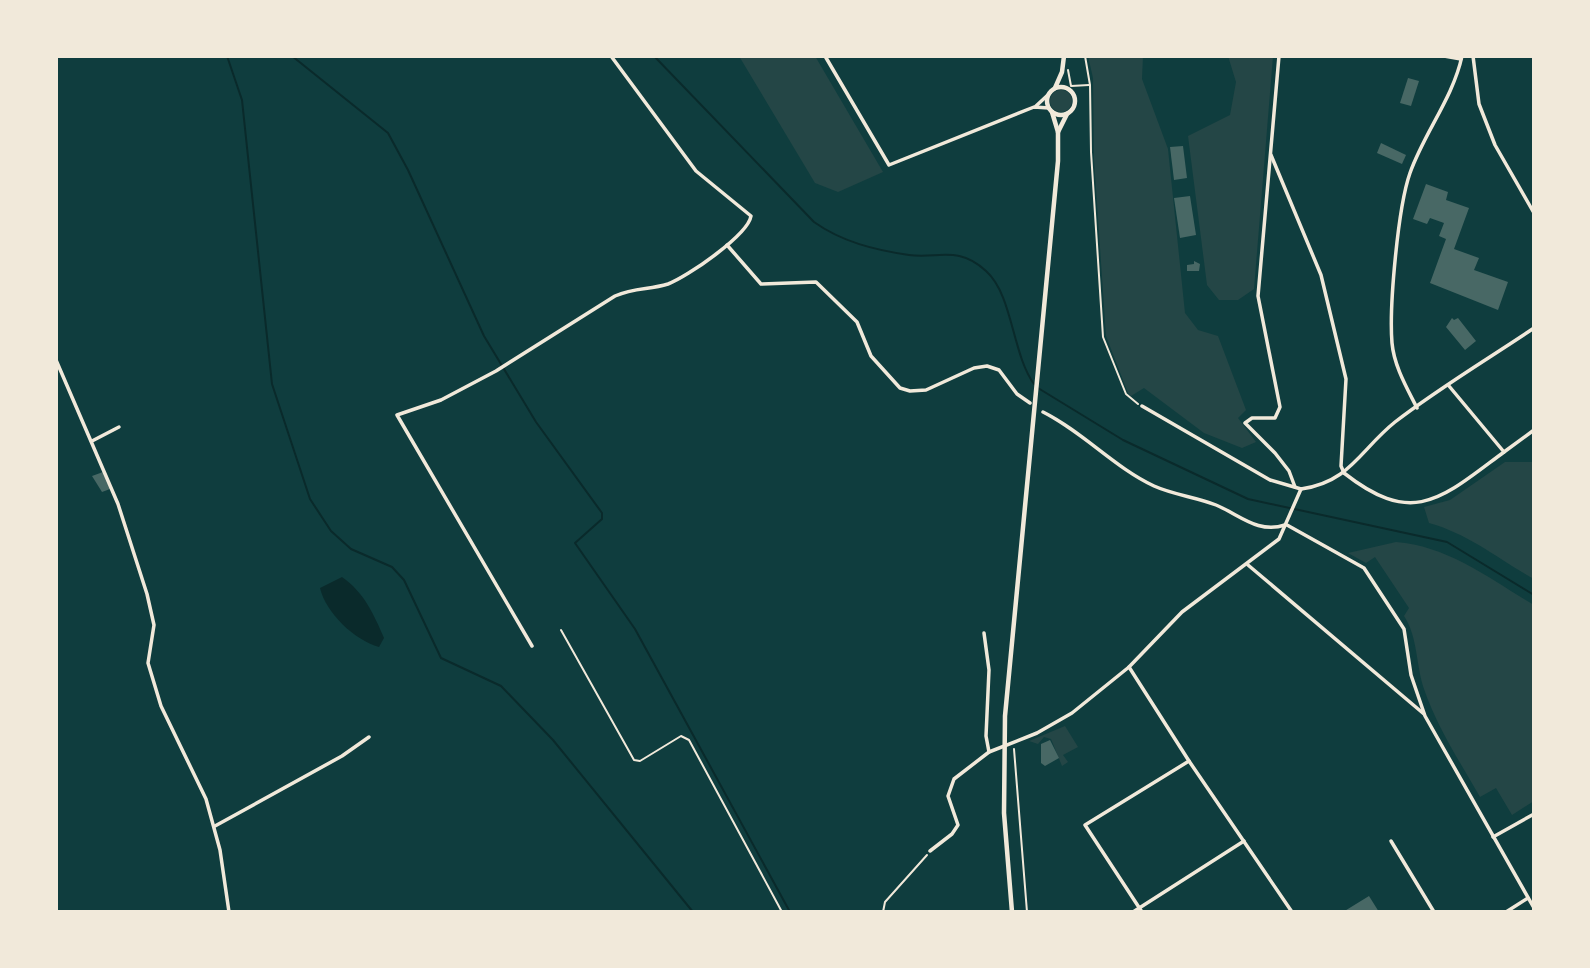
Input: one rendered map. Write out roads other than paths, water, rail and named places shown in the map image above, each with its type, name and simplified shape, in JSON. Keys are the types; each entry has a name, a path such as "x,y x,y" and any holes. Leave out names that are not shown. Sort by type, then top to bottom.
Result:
{"main road":[{"path":"1058,132 1050,110 1052,91 1062,72 1063,56"},
{"path":"1012,912 1004,813 1003,744 1058,132 1075,101 1062,72"},
{"path":"1052,91 1070,90"},
{"path":"1050,110 1068,114"}],"street":[{"path":"532,646 397,415 442,400 496,371 615,296 635,288 656,288 673,282 750,225 751,216 696,171 611,56"},
{"path":"825,56 889,165 1034,107 1052,91"},
{"path":"1279,56 1258,296 1280,407 1275,418 1252,418 1245,423 1275,453 1289,471 1295,487"},
{"path":"1417,408 1402,377 1392,345 1392,308 1409,175 1448,94 1462,58 1444,56"},
{"path":"1473,56 1479,104 1495,145 1534,213"},
{"path":"1034,107 1050,110"},
{"path":"1270,153 1321,275 1346,379 1341,466 1344,473 1372,495 1398,502 1423,503 1451,491 1534,430"},
{"path":"727,244 761,284 816,282 857,322 871,356 900,387 910,391 926,390 974,368 986,366 999,370 1017,394 1030,403"},
{"path":"1142,406 1270,480 1301,489 1323,486 1344,473 1395,422 1534,328"},
{"path":"56,360 118,504 147,594 154,625 148,663 161,706 206,799 215,826 229,912"},
{"path":"1448,386 1504,452"},
{"path":"1043,412 1082,434 1129,471 1154,486 1216,505 1260,528 1274,529 1288,522"},
{"path":"92,441 119,427"},
{"path":"930,851 953,834 958,825 948,796 954,779 1003,744 1063,720 1129,667 1182,612 1279,540 1301,489"},
{"path":"1288,522 1364,568 1404,629 1411,675 1425,716 1534,908"},
{"path":"1248,565 1425,716"},
{"path":"984,633 989,670 985,736 989,752"},
{"path":"1129,667 1189,761 1292,912"},
{"path":"215,826 342,756 369,737"},
{"path":"1141,910 1085,825 1189,761"},
{"path":"1493,837 1534,814"},
{"path":"1133,912 1141,910 1244,841"},
{"path":"1391,841 1434,912"},
{"path":"1506,912 1528,898"}],"waterway":[{"path":"227,56 242,100 272,384 310,499 331,531 351,549 392,567 404,580 441,658 501,686 553,740 693,912"},
{"path":"292,56 388,133 408,170 484,336 536,422 602,513 602,519 575,543 635,629 790,912"},
{"path":"654,56 814,222 859,244 909,255 957,256 976,263 986,271 1002,295 1021,357 1034,384"},
{"path":"1038,388 1123,440 1248,499 1447,542 1534,595"}]}
